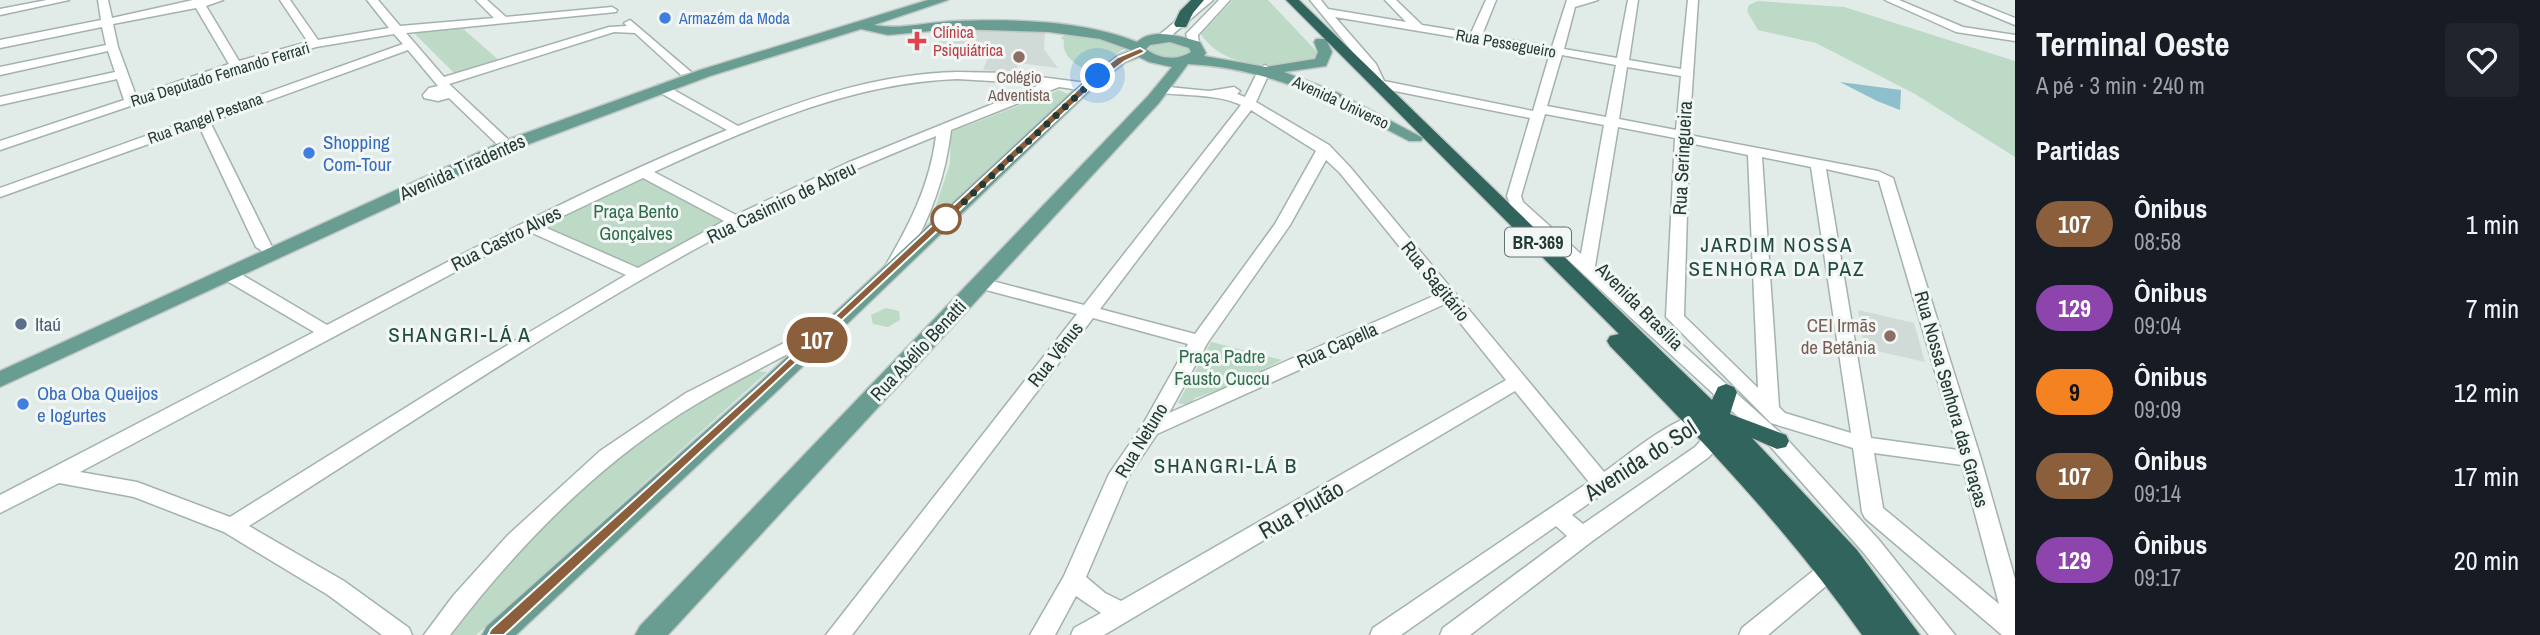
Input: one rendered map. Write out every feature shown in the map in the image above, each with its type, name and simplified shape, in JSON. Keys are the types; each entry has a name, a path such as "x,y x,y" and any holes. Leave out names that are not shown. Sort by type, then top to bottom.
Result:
{"highway":[{"path":"1181,24 1187,11 1198,0"},
{"name":"Avenida Brasília","path":"1279,0 1415,138 1706,419 1811,516 1847,558 1905,635"},
{"name":"Avenida Brasília","path":"1292,0 1378,84 1706,419 1831,569 1878,635"},
{"path":"1706,419 1725,402 1726,392"},
{"path":"1706,419 1757,431 1777,441"}],"main road":[{"name":"Avenida Tiradentes","path":"884,14 916,0"},
{"name":"Avenida Tiradentes","path":"0,367 362,208 370,204 367,200 685,72 884,14 942,0"},
{"path":"884,31 862,25 864,19 884,14 894,21 953,22 1073,33 1149,44 1181,39 1190,54 1152,59 1149,44"},
{"path":"802,44 953,22"},
{"name":"Avenida Tiradentes","path":"0,380 228,274 272,248 504,143 662,88 862,25"},
{"name":"Avenida Universo","path":"1261,78 1321,63 1325,51 1321,42"},
{"path":"498,635 1087,87 1121,59 1149,44"},
{"name":"Avenida Universo","path":"1190,54 1219,61 1261,78 1321,90 1415,138"},
{"name":"Rua Abélio Benatti","path":"650,635 1162,89 1190,54"},
{"path":"662,88 683,78 685,72"}],"street":[{"path":"0,12 64,0"},
{"path":"103,0 112,47 131,101"},
{"path":"0,44 218,0"},
{"path":"285,0 315,44"},
{"path":"372,0 447,88 504,143"},
{"path":"481,0 503,20"},
{"path":"600,0 685,72"},
{"path":"1149,44 1181,24 1208,0"},
{"path":"1190,54 1192,34 1225,0"},
{"path":"1315,0 1372,67 1378,84 1539,113 1613,122 1818,165 1873,512 2015,632"},
{"path":"1390,0 1419,28"},
{"path":"1403,11 1409,0"},
{"path":"1475,38 1491,0"},
{"path":"1539,113 1571,3 1593,0"},
{"path":"1586,269 1633,0"},
{"name":"Rua Seringueira","path":"1693,0 1682,137 1675,317 1686,356 1697,375 1706,419"},
{"path":"1891,0 1961,30 2015,38"},
{"path":"1960,0 2015,22"},
{"path":"199,2 236,66"},
{"name":"Rua Deputado Fernando Ferrari","path":"0,146 236,66 315,44 397,30 612,10"},
{"name":"Rua Pessegueiro","path":"1327,12 1686,73"},
{"path":"447,88 613,29 625,20"},
{"path":"613,29 638,30"},
{"name":"Rua Rangel Pestana","path":"0,193 411,45"},
{"path":"0,71 112,47"},
{"path":"0,101 121,74"},
{"name":"Rua Castro Alves","path":"0,505 529,226 641,171 793,108 880,83 929,76 974,74 1087,87"},
{"path":"1162,89 1186,93 1222,93 1261,78"},
{"name":"Rua Vênus","path":"838,635 1248,105 1261,78"},
{"name":"Rua Casimiro de Abreu","path":"233,526 640,275 735,221 833,174 1057,82"},
{"path":"662,88 738,131"},
{"name":"Rua Sagitário","path":"1222,93 1238,98 1324,148 1345,170 1601,483"},
{"name":"Avenida Brasília","path":"1539,113 1514,196 1516,204 1777,441 1871,546 1943,635"},
{"path":"202,119 272,248"},
{"path":"890,271 921,220 942,159 944,129"},
{"name":"Rua Netuno","path":"1042,635 1074,579 1119,474 1150,429 1199,341 1282,225 1324,148"},
{"path":"1755,153 1769,408"},
{"name":"Rua Nossa Senhora das Graças","path":"1818,165 1878,174 1886,178 1971,459 2015,621"},
{"path":"1313,172 1345,170"},
{"path":"641,171 735,221"},
{"path":"529,226 640,275"},
{"path":"228,274 327,332"},
{"path":"981,283 1199,341"},
{"name":"Rua Capella","path":"1150,429 1448,296"},
{"path":"1675,317 1778,418 1862,444 1971,459"},
{"path":"436,635 468,592 550,506 609,456 674,410 838,320"},
{"name":"Rua Plutão","path":"1083,635 1518,381"},
{"name":"Avenida do Sol","path":"1382,635 1601,483 1706,419"},
{"name":"Avenida do Sol","path":"1452,635 1583,536 1702,452 1706,419"},
{"path":"56,475 137,490 233,526 336,588 400,635"},
{"path":"1556,515 1583,536"},
{"path":"1751,635 1831,569"},
{"path":"1074,579 1088,595 1103,605 1125,612"}],"shaded area":[{"name":"Colégio Adventista","path":"999,30 1045,33 1044,49 1058,68 1019,63 1015,72 983,70 991,50 939,50 937,31"},
{"name":"CEI Irmãs de Betânia","path":"1858,310 1914,323 1925,362 1864,348"}],"green space":[{"path":"1233,0 1268,0 1317,52 1314,60 1284,65 1252,64 1223,54 1211,46 1201,34"},
{"path":"1758,1 1844,7 2015,61 2015,157 1915,94 1816,43 1758,30 1747,11 1749,5"},
{"path":"461,27 501,62 455,74 415,34"},
{"path":"1065,35 1119,43 1126,47 1095,70 1088,72 1067,55 1064,40 1061,38"},
{"path":"1171,41 1188,46 1190,52 1170,58 1149,51 1149,46"},
{"path":"1059,90 1070,95 928,229 950,164 951,132"},
{"name":"Praça Bento Gonçalves","path":"640,173 725,219 637,269 537,225"},
{"path":"886,308 899,311 900,320 888,327 873,324 871,315"},
{"name":"Praça Padre Fausto Cuccu","path":"1211,342 1282,360 1227,387 1195,398 1189,405 1178,403"},
{"path":"756,371 767,372 476,635 450,635 498,571 554,512 584,485 681,413"}],"water":[{"path":"1840,82 1901,90 1900,110 1877,101"}],"bus line":[{"name":"107","path":"498,635 766,388 1092,81 1113,64 1140,51"}],"place":[{"name":"Armazém da Moda","path":"665,18"},
{"name":"Clínica Psiquiátrica","path":"917,41"},
{"name":"Colégio Adventista","path":"1019,57"},
{"name":"Shopping Com-Tour","path":"309,153"},
{"name":"Itaú","path":"21,324"},
{"name":"CEI Irmãs de Betânia","path":"1890,336"},
{"name":"Oba Oba Queijos e Iogurtes","path":"23,404"}],"district":[{"name":"JARDIM NOSSA SENHORA DA PAZ","path":"1777,256"},
{"name":"SHANGRI-LÁ A","path":"460,334"},
{"name":"SHANGRI-LÁ B","path":"1226,465"}],"route":[{"path":"946,219 1098,76"}]}
